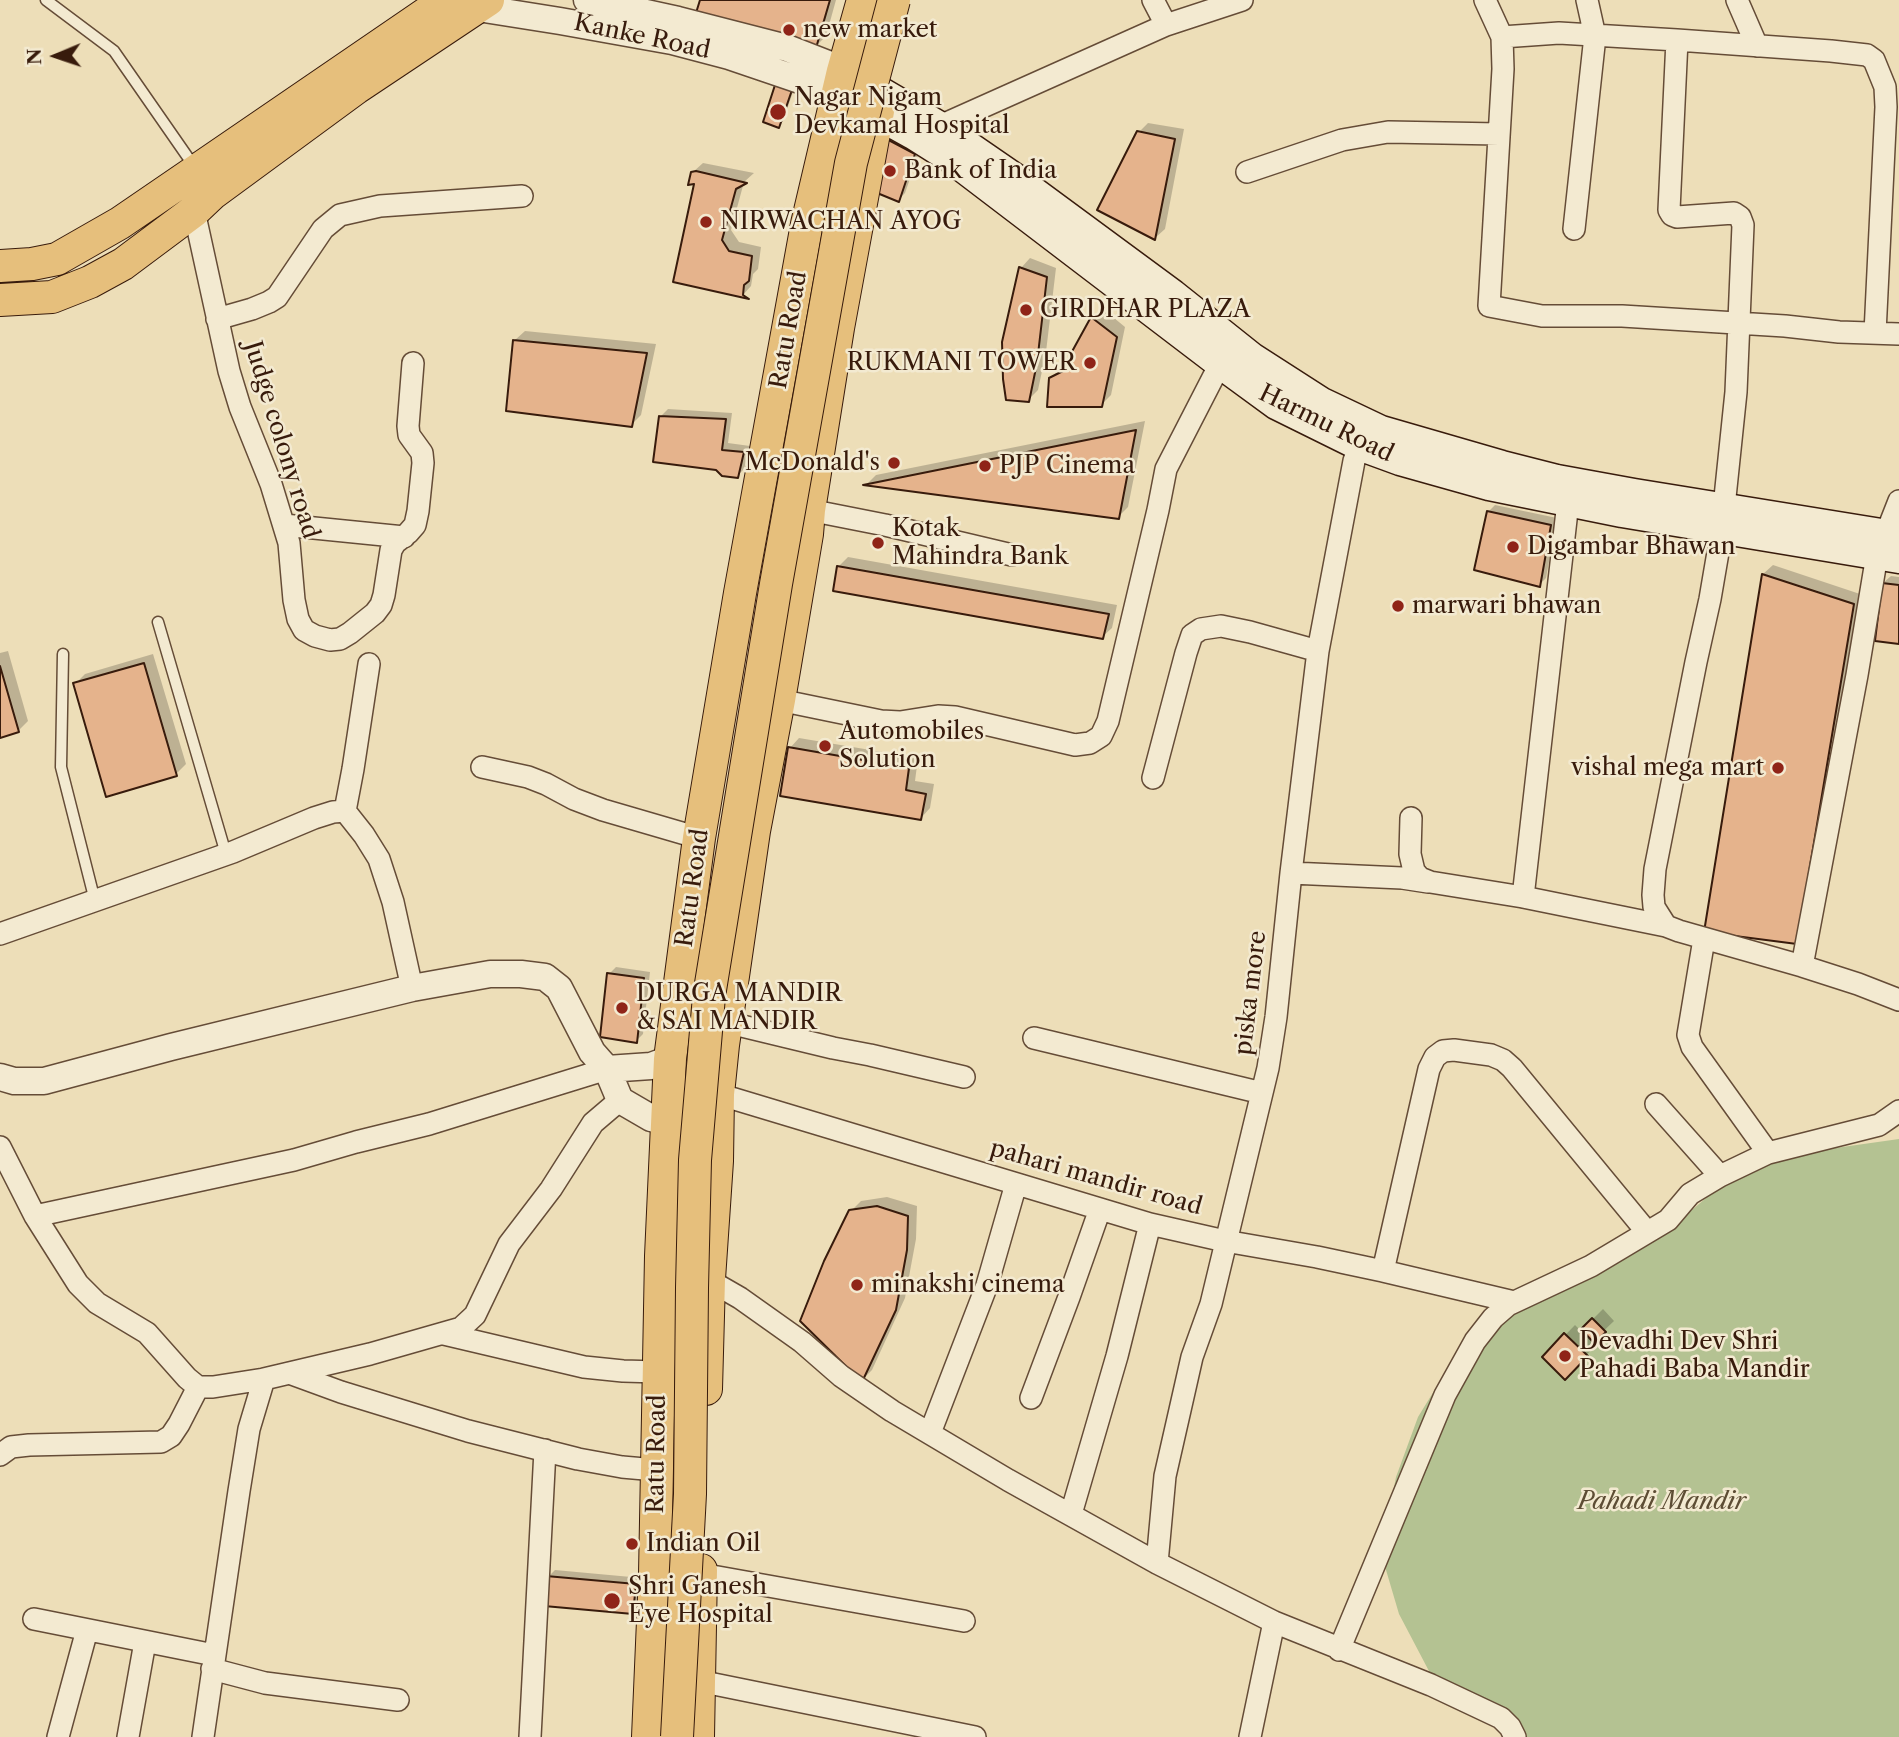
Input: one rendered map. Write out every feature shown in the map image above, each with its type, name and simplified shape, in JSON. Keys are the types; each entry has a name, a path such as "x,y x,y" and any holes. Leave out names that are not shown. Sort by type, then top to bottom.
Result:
{"main road":[{"name":"Ratu Road","path":"648,1737 655,1574 661,1256 669,1074 676,1017 699,838 807,224 840,82 863,0"},
{"path":"660,1737 673,1493 678,1159 692,994 759,581 827,198 834,160 875,0"},
{"path":"677,1737 690,1494 695,1160 709,996 776,584 851,163 894,0"},
{"name":"Ratu Road","path":"698,1737 709,1279 723,1045 754,831 807,534 808,510 838,328 880,104 909,0"},
{"path":"0,300 52,297 90,282 124,264 202,187 443,1"},
{"path":"0,266 57,259 120,223 202,187 483,4"},
{"name":"Harmu Road","path":"840,82 880,104 940,126 1129,261 1252,357 1322,402 1400,461 1489,485 1622,513 1723,518"},
{"name":"Harmu Road","path":"880,104 1276,405 1363,435 1381,430 1557,479 1634,493 1723,518 1890,546"}],"street":[{"name":"Kanke Road","path":"587,0 787,48 840,82"},
{"path":"1153,0 1166,25"},
{"path":"940,126 1166,25 1242,0"},
{"path":"1485,0 1502,37 1503,69 1489,306 1542,316 1622,316 1899,334"},
{"path":"1574,229 1595,36 1587,0"},
{"path":"1737,0 1757,46"},
{"name":"Kanke Road","path":"443,1 483,4 672,41 840,82"},
{"path":"1502,37 1559,33 1677,40 1831,51 1867,55 1874,60 1885,87 1886,107 1875,333"},
{"path":"1666,926 1654,907 1653,895 1723,518 1736,392 1743,225 1740,217 1734,213 1677,217 1669,210 1677,40"},
{"path":"1247,172 1342,140 1388,132 1499,134"},
{"name":"Judge colony road","path":"202,187 217,319 229,372 284,525 289,543 298,619 304,630 315,636 330,640 340,639 376,613 381,605 391,550 415,525 423,463 422,453 409,435 408,426 413,363"},
{"path":"217,319 252,309 277,297 323,229 340,215 380,206 522,196"},
{"path":"779,700 881,721 956,717 1075,745 1090,743 1101,736 1108,721 1166,469 1220,364"},
{"name":"piska more","path":"1157,1563 1166,1476 1192,1357 1211,1304 1240,1186 1262,1093 1276,1017 1318,651 1354,461 1363,435"},
{"path":"1802,966 1852,702 1899,501"},
{"path":"1523,897 1568,502"},
{"path":"808,510 1012,555"},
{"path":"284,525 404,537"},
{"path":"1153,778 1192,635 1201,629 1221,626 1318,651"},
{"path":"369,664 345,811 379,859 393,902 412,988"},
{"path":"482,767 528,778 603,810 699,838"},
{"path":"0,934 226,854 314,818 345,811"},
{"path":"1411,818 1410,854 1414,871 1420,878 1430,882"},
{"path":"1291,873 1402,878 1523,897 1666,926 1802,966 1899,1000"},
{"path":"1704,939 1688,1035 1692,1047 1768,1153"},
{"path":"0,1077 14,1081 44,1081 412,988 490,974 521,974 545,977 559,988 592,1052 607,1069 620,1100 651,1118 668,1122"},
{"path":"676,1017 727,1021 964,1077"},
{"path":"1034,1038 1262,1093"},
{"path":"1382,1271 1429,1069 1443,1051 1491,1055 1503,1060 1647,1232"},
{"path":"35,1216 295,1160 429,1124 607,1069 652,1066 669,1074"},
{"name":"pahari mandir road","path":"669,1074 718,1094 1150,1224 1225,1241 1317,1257 1514,1302"},
{"path":"0,1147 35,1216 78,1284 97,1303 147,1333 198,1387 213,1387 264,1379 370,1354 461,1328 475,1315 509,1244 551,1189 593,1123 620,1100"},
{"path":"1656,1104 1720,1176"},
{"path":"1339,1650 1446,1395 1475,1341 1493,1318 1508,1305 1591,1266 1668,1220 1689,1194 1720,1176 1768,1153 1879,1125 1899,1111"},
{"path":"930,1433 987,1285 1016,1184"},
{"path":"1031,1398 1100,1209"},
{"path":"1071,1514 1150,1224"},
{"path":"661,1256 709,1279 740,1298 802,1342 841,1376 892,1411 1008,1480 1157,1563 1274,1622 1431,1685 1501,1718 1516,1736"},
{"path":"444,1334 584,1367 658,1372"},
{"path":"289,1373 411,1415 578,1460 656,1470"},
{"path":"202,1737 247,1441 264,1379"},
{"path":"0,1455 11,1447 29,1445 161,1442 171,1436 198,1387"},
{"path":"530,1737 545,1450"},
{"path":"701,1574 964,1621"},
{"path":"34,1619 145,1642 213,1662 265,1683 398,1700"},
{"path":"1250,1737 1274,1622"},
{"path":"58,1737 87,1630"},
{"path":"128,1737 145,1642"},
{"path":"699,1681 975,1737"}],"lane":[{"path":"46,0 114,51 202,187"},
{"path":"158,622 226,854"},
{"path":"63,654 61,767 95,901"}],"green space":[{"name":"Pahadi Mandir","path":"1899,1139 1899,1737 1522,1737 1430,1673 1399,1614 1381,1553 1396,1477 1418,1417 1453,1360 1496,1312 1664,1234 1720,1186 1779,1156"}],"building":[{"name":"new market","path":"700,0 830,0 816,48 696,13"},
{"path":"775,85 792,90 779,128 763,122"},
{"path":"1137,131 1175,139 1155,240 1097,210"},
{"name":"Bank of India","path":"881,136 915,154 899,202 865,188"},
{"name":"NIRWACHAN AYOG","path":"691,172 747,183 736,189 722,240 729,251 752,256 749,281 744,285 743,295 749,299 673,282 694,184 688,185"},
{"name":"GIRDHAR PLAZA","path":"1019,267 1047,277 1037,363 1029,402 1006,400 1003,379 1002,342"},
{"name":"RUKMANI TOWER","path":"1091,317 1117,337 1102,407 1047,407 1049,378 1069,368 1069,357"},
{"path":"513,340 647,353 632,427 506,411"},
{"path":"659,416 726,419 722,450 744,452 738,478 722,476 716,470 653,462"},
{"path":"1136,430 1119,519 863,485"},
{"name":"Digambar Bhawan","path":"1487,511 1551,525 1540,587 1474,570"},
{"path":"837,566 1109,614 1103,639 833,591"},
{"name":"vishal mega mart","path":"1762,574 1854,604 1797,944 1704,932"},
{"path":"1882,583 1899,585 1899,644 1875,641"},
{"path":"144,663 177,776 106,797 73,683"},
{"path":"0,666 19,732 0,738"},
{"path":"788,747 909,768 906,790 926,794 921,820 780,796"},
{"name":"DURGA MANDIR & SAI MANDIR","path":"607,973 644,978 637,1043 600,1037"},
{"name":"minakshi cinema","path":"877,1206 908,1216 907,1250 896,1310 862,1382 800,1321 824,1261 849,1210"},
{"path":"1592,1318 1606,1332 1594,1343 1581,1329"},
{"name":"Devadhi Dev Shri Pahadi Baba Mandir","path":"1564,1333 1588,1356 1565,1380 1542,1357"},
{"path":"546,1576 636,1584 633,1614 544,1606"}],"place":[{"name":"new market","path":"789,30"},
{"name":"Nagar Nigam Devkamal Hospital","path":"778,112"},
{"name":"Bank of India","path":"890,171"},
{"name":"NIRWACHAN AYOG","path":"706,222"},
{"name":"GIRDHAR PLAZA","path":"1026,310"},
{"name":"RUKMANI TOWER","path":"1090,363"},
{"name":"McDonald's","path":"894,463"},
{"name":"PJP Cinema","path":"985,466"},
{"name":"Kotak Mahindra Bank","path":"878,543"},
{"name":"Digambar Bhawan","path":"1513,547"},
{"name":"marwari bhawan","path":"1398,606"},
{"name":"Automobiles Solution","path":"825,746"},
{"name":"vishal mega mart","path":"1778,768"},
{"name":"DURGA MANDIR & SAI MANDIR","path":"622,1008"},
{"name":"minakshi cinema","path":"857,1285"},
{"name":"Devadhi Dev Shri Pahadi Baba Mandir","path":"1565,1356"},
{"name":"Indian Oil","path":"632,1544"},
{"name":"Shri Ganesh Eye Hospital","path":"612,1601"}]}
